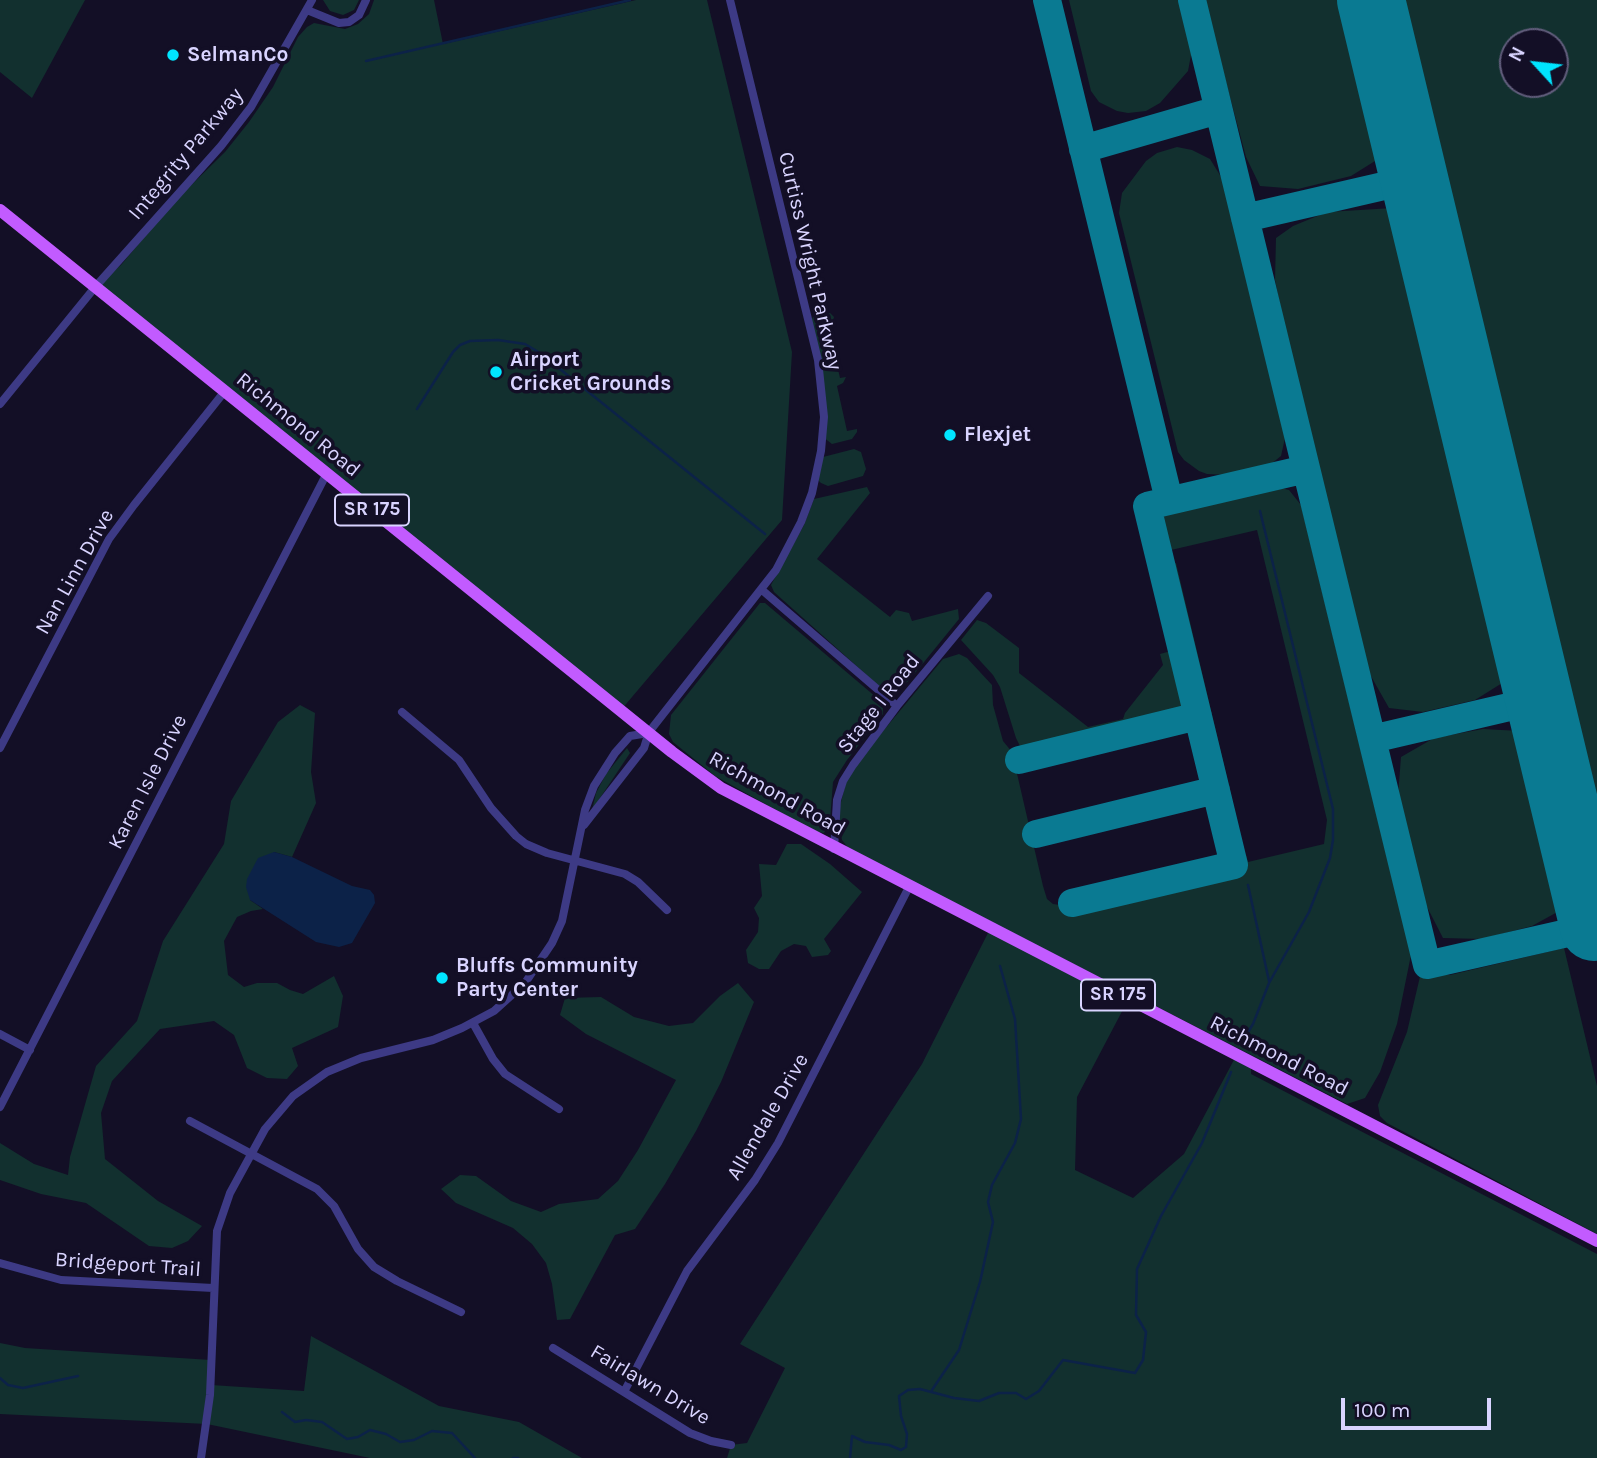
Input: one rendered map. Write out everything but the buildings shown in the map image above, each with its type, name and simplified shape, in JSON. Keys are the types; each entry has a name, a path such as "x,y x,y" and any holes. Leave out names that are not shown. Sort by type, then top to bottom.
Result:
{"main road":[{"name":"Richmond Road","path":"0,210 696,771 721,788 834,849 1597,1241"}],"street":[{"name":"Integrity Parkway","path":"0,404 96,286 251,107 312,0"},
{"path":"307,10 339,23 349,22 359,15 366,0"},
{"name":"Curtiss Wright Parkway","path":"584,825 644,748 649,733 762,590 793,540 808,503 821,451 824,416 818,360 730,0"},
{"name":"Nan Linn Drive","path":"0,748 109,539 225,391"},
{"name":"Karen Isle Drive","path":"0,1107 327,473"},
{"path":"762,590 897,706"},
{"name":"Stage I Road","path":"834,849 837,800 843,781 897,706 988,596"},
{"path":"402,712 459,760 499,818 516,836 536,849 632,877 667,910"},
{"path":"201,1458 210,1395 217,1231 230,1194 265,1129 282,1108 306,1086 327,1072 361,1058 433,1040 473,1023 509,999 525,983 545,955 562,921 585,810 594,786 615,753 630,736 649,733"},
{"name":"Allendale Drive","path":"624,1392 687,1271 755,1180 778,1143 909,887"},
{"path":"473,1023 506,1074 559,1109"},
{"path":"0,1034 30,1050"},
{"path":"190,1121 302,1179 325,1195 358,1249 380,1271 461,1312"},
{"name":"Bridgeport Trail","path":"0,1263 61,1280 213,1288"},
{"name":"Fairlawn Drive","path":"553,1348 690,1433 731,1445"}],"green space":[{"path":"0,0 85,0 32,98 0,72"},
{"path":"323,0 359,0 354,10 343,15 330,11"},
{"name":"Airport Cricket Grounds","path":"374,0 434,0 443,44 636,0 707,0 792,352 782,520 621,710 96,286 121,265 173,203 225,152 273,87 298,37 307,27 314,23 345,29 358,24 369,14"},
{"path":"1069,0 1180,0 1192,50 1188,71 1160,103 1146,111 1117,111 1099,102 1091,91"},
{"path":"1204,0 1345,0 1383,156 1351,176 1298,189 1260,186 1246,157"},
{"path":"1393,0 1597,0 1597,846"},
{"path":"1177,147 1192,150 1210,159 1223,180 1285,438 1281,456 1271,464 1228,475 1199,471 1178,452 1119,213 1122,193 1146,161 1157,153"},
{"path":"1393,208 1507,680 1475,700 1423,712 1389,708 1368,671 1301,408 1275,280 1276,238 1293,226 1327,212"},
{"path":"830,313 834,317 827,322 840,378 846,377 843,383 837,386 847,431 857,429 852,439 832,444 823,437 811,321 813,317"},
{"path":"854,449 861,452 866,469 863,476 828,486 818,480 823,457"},
{"path":"867,487 870,493 817,559 890,617 896,610 909,613 912,621 958,609 959,619 920,667 903,687 892,689 880,687 774,592 771,585 804,525 814,499"},
{"path":"1277,487 1289,490 1301,505 1411,955 1397,1024 1380,1072 1365,1098 1347,1104 849,849 842,840 839,825 839,810 846,782 864,754 943,659 959,654 967,658 992,685 993,705 1003,741 1012,752 1043,886 1047,899 1053,904 1074,907 1235,866 1237,856 1246,855 1248,862 1324,844 1327,820 1257,530 1171,550 1161,543 1155,520 1164,514"},
{"path":"1176,563 1243,845 1241,846 1232,839 1168,574 1171,565"},
{"path":"760,603 765,603 883,703 883,714 833,782 830,821 824,833 814,831 715,776 673,742 669,734 671,715"},
{"path":"977,620 986,623 1019,648 1019,673 1088,727 1123,719 1163,665 1160,654 1178,649 1187,690 1186,701 1176,714 1168,718 1030,752 1020,746 1016,738 1000,687 993,675 961,640"},
{"path":"300,705 315,713 311,772 316,803 292,857 274,852 250,900 263,909 237,917 224,941 228,975 244,987 257,983 277,983 303,994 334,976 343,996 338,1027 292,1048 298,1066 287,1079 267,1078 247,1068 234,1035 214,1021 160,1029 112,1081 101,1113 105,1159 158,1201 202,1226 188,1241 172,1248 149,1246 86,1203 41,1194 0,1180 0,1143 34,1164 68,1175 70,1157 96,1066 137,1021 163,941 224,844 231,801 278,722"},
{"path":"1483,729 1520,731 1522,735 1564,903 1561,910 1532,926 1482,939 1443,938 1425,903 1408,844 1398,796 1401,757 1434,738"},
{"path":"627,748 630,753 592,810 596,793 606,774"},
{"path":"787,844 801,844 830,864 862,892 824,939 831,951 828,955 812,957 806,946 794,944 781,951 769,969 759,969 748,963 746,950 758,932 759,918 754,908 762,896 759,864 776,865"},
{"path":"990,929 1128,1000 1077,1097 1075,1170 1133,1198 1184,1154 1236,1056 1251,1063 1251,1074 1597,1254 1597,1458 727,1458 731,1445 747,1443 785,1368 740,1344 922,1064"},
{"path":"1564,948 1597,1086 1597,1234 1387,1123 1380,1116 1378,1105 1407,1032 1422,968 1432,973 1450,975"},
{"path":"738,983 754,1002 721,1082 696,1131 635,1229 615,1235 570,1319 557,1320 546,1263 532,1244 513,1228 456,1203 441,1189 460,1175 476,1176 511,1201 541,1212 559,1204 598,1199 618,1181 676,1080 586,1034 560,1015 565,998 601,997 634,1017 669,1026 693,1023 720,996"},
{"path":"311,1336 439,1406 519,1422 582,1458 370,1458 207,1424 0,1414 0,1343 25,1348 211,1360 211,1385 304,1391"}],"water":[{"path":"274,852 292,857 352,886 370,890 375,903 352,943 339,947 316,942 250,900 246,887 247,879 258,858"}],"waterway":[{"path":"366,61 630,0"},
{"path":"417,409 460,345 470,341 498,340 525,344 540,353 765,534"},
{"path":"1245,1037 1269,983 1309,912 1330,858 1333,840 1333,809 1260,511"},
{"path":"1248,885 1269,981"},
{"path":"932,1390 959,1350 980,1282 993,1222 988,1202 992,1185 1015,1143 1021,1119 1015,1019 1000,966"},
{"path":"850,1458 852,1436 865,1442 889,1445 901,1450 906,1447 907,1434 901,1416 899,1396 908,1390 920,1389 979,1401 999,1393 1016,1393 1026,1399 1039,1391 1063,1360 1135,1373 1143,1360 1146,1332 1136,1315 1137,1269 1161,1216 1202,1143 1231,1072"},
{"path":"0,1378 8,1385 23,1388 78,1376"},
{"path":"282,1412 295,1422 322,1422 347,1439 358,1437 370,1430 386,1434 400,1442 414,1440 432,1431 452,1433 475,1458"},
{"path":"513,1458 518,1458"}],"taxiway":[{"path":"1047,0 1169,500"},
{"path":"1192,0 1427,965 1594,927"},
{"path":"1083,149 1218,110"},
{"path":"1245,218 1414,179"},
{"path":"1072,903 1234,865 1147,506 1306,469"},
{"path":"1372,739 1539,700"},
{"path":"1019,760 1198,716"},
{"path":"1036,834 1216,790"}],"runway":[{"path":"1371,0 1594,927"}],"place":[{"name":"SelmanCo","path":"173,55"},
{"name":"Airport Cricket Grounds","path":"496,372"},
{"name":"Flexjet","path":"950,435"},
{"name":"Bluffs Community Party Center","path":"442,978"}]}
